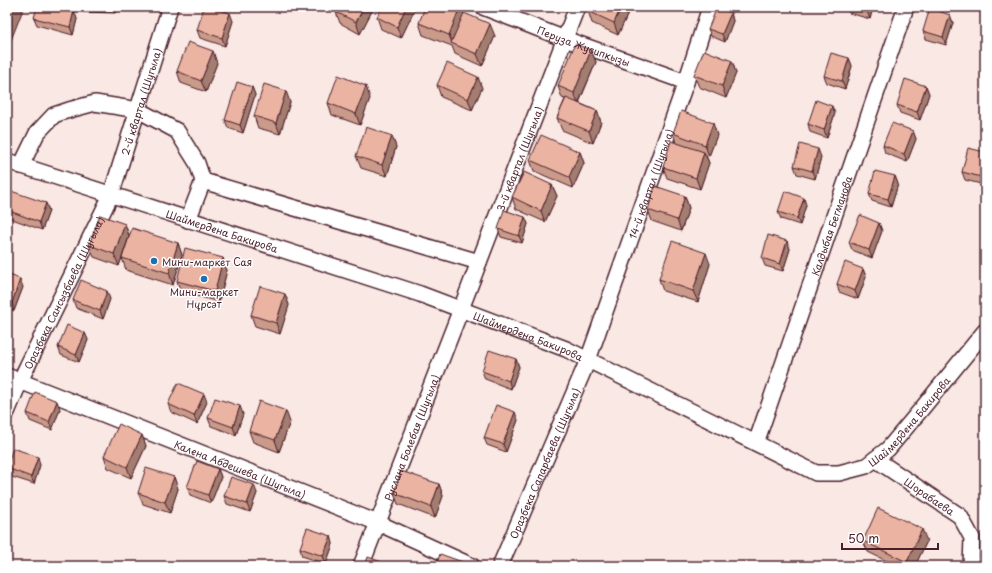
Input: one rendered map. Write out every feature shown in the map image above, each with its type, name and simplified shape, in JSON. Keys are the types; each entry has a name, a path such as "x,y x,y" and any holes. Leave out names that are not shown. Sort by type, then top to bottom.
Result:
{"street":[{"name":"2-й квартал (Шугыла)","path":"111,195 170,7"},
{"name":"Перуза Жусипкызы","path":"483,7 686,82"},
{"name":"3-й квартал (Шугыла)","path":"461,309 577,7"},
{"name":"14-й квартал (Шугыла)","path":"588,360 686,82 710,7"},
{"name":"Калдыбая Бегманова","path":"756,443 906,7"},
{"path":"14,163 37,133 54,115 95,103 138,110 177,131 197,163 203,180 188,220"},
{"name":"Шаймердена Бакирова","path":"14,163 420,294 566,349 816,473 839,473 866,466 888,449 985,331"},
{"path":"203,180 479,262"},
{"name":"Оразбека Сансызбаева (Шугыла)","path":"7,412 13,378 111,195"},
{"name":"Руслана Болебая (Шугыла)","path":"361,566 461,309"},
{"name":"Оразбека Сапарбаева (Шугыла)","path":"500,566 588,360"},
{"name":"Калена Абдешева (Шугыла)","path":"13,378 378,523 472,566"},
{"name":"Шорабаева","path":"875,459 960,516 972,538 971,566"}],"building":[{"path":"7,7 13,7 7,22"},
{"path":"37,7 59,7 74,11 70,27 34,18"},
{"path":"204,7 212,7 230,13 222,38 197,30"},
{"path":"339,7 364,7 356,22 336,12"},
{"path":"382,7 406,7 397,27 377,17"},
{"path":"425,7 460,7 449,35 419,23"},
{"path":"590,7 621,7 614,23 588,11"},
{"path":"717,7 731,13 722,34 708,29"},
{"path":"853,7 868,7 867,11"},
{"path":"930,8 950,15 943,37 923,31"},
{"path":"464,13 490,24 477,54 451,43"},
{"path":"188,42 213,51 201,81 177,71"},
{"path":"575,44 591,50 574,93 558,86"},
{"path":"704,50 732,61 722,86 694,75"},
{"path":"831,53 849,58 842,81 824,76"},
{"path":"447,63 478,77 468,99 437,85"},
{"path":"338,75 366,86 356,114 328,103"},
{"path":"905,79 926,86 917,112 897,105"},
{"path":"237,82 252,87 240,125 225,120"},
{"path":"264,84 286,91 276,123 254,116"},
{"path":"566,98 597,111 589,131 557,118"},
{"path":"816,100 832,106 824,130 808,124"},
{"path":"681,111 713,123 705,145 673,133"},
{"path":"892,123 913,131 904,154 883,145"},
{"path":"366,127 392,136 382,165 356,156"},
{"path":"541,135 580,152 569,177 530,160"},
{"path":"671,141 704,152 696,178 663,167"},
{"path":"800,144 818,149 812,171 794,166"},
{"path":"968,148 985,152 985,178 962,172"},
{"path":"875,171 895,176 888,199 869,194"},
{"path":"524,172 552,185 541,211 512,197"},
{"path":"655,186 685,196 677,220 648,210"},
{"path":"11,191 46,203 39,222 7,210 7,202"},
{"path":"785,191 804,198 797,218 778,212"},
{"path":"504,210 525,217 519,236 498,229"},
{"path":"100,215 125,224 114,254 89,245"},
{"path":"860,215 879,223 869,250 849,242"},
{"path":"132,228 178,243 169,273 122,258"},
{"path":"768,235 787,241 780,264 762,258"},
{"path":"672,241 706,253 693,291 659,279"},
{"path":"185,248 223,258 215,291 177,281"},
{"path":"845,262 863,269 855,291 837,284"},
{"path":"7,274 20,279 12,303 7,301"},
{"path":"81,280 107,291 100,311 73,300"},
{"path":"260,286 285,294 276,323 251,315"},
{"path":"67,325 85,333 76,355 58,347"},
{"path":"489,350 516,359 509,381 482,371"},
{"path":"178,383 204,394 194,416 168,404"},
{"path":"35,392 57,401 49,422 27,413"},
{"path":"215,398 240,406 233,427 208,418"},
{"path":"259,401 286,411 275,440 249,431"},
{"path":"496,405 515,412 503,444 484,438"},
{"path":"119,424 142,435 127,467 104,456"},
{"path":"13,448 38,457 31,477 7,468"},
{"path":"197,461 218,469 208,495 187,487"},
{"path":"146,468 174,477 165,502 138,493"},
{"path":"401,471 439,484 431,507 394,493"},
{"path":"231,477 254,485 247,504 224,496"},
{"path":"878,508 922,529 907,562 863,541"},
{"path":"307,528 331,536 323,556 300,548"},
{"path":"440,554 471,565 436,566"},
{"path":"368,557 392,566 365,566"}],"place":[{"name":"Мини-маркет Сая","path":"154,261"},
{"name":"Мини-маркет Нұрсәт","path":"204,279"}]}
